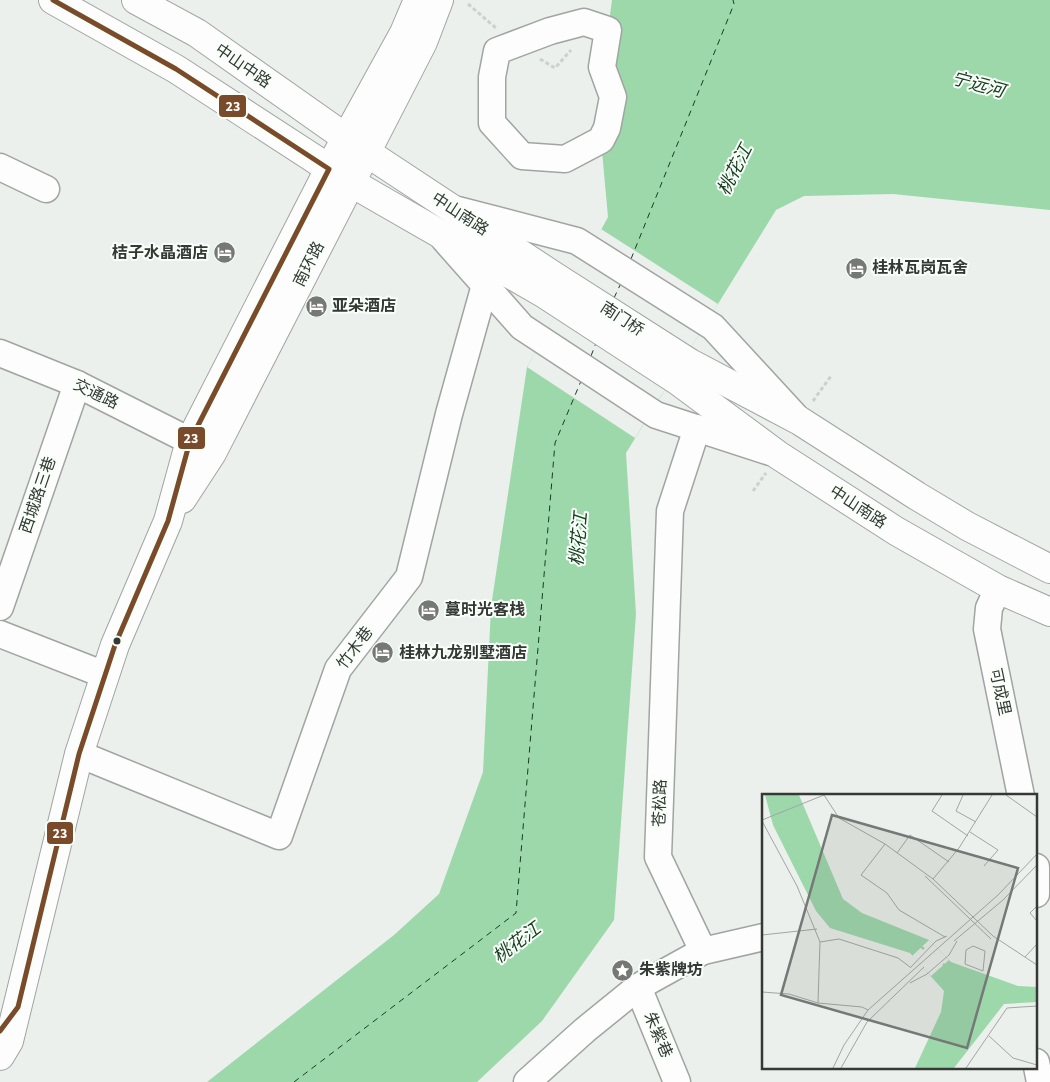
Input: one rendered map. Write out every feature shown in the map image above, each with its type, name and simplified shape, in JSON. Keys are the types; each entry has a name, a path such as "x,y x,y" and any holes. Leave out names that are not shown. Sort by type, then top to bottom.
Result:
{"main road":[{"path":"53,0 176,69 340,175"},
{"name":"中山中路","path":"136,0 196,33 356,145"},
{"name":"南环路","path":"0,1056 9,1042 79,754 115,645 168,521 190,441 356,145 418,0"},
{"name":"南环路","path":"356,145 423,42 439,0"},
{"name":"中山南路","path":"356,145 451,208 549,285"},
{"name":"南环路","path":"168,521 212,453 340,175"},
{"name":"中山南路","path":"340,175 437,231 549,285"},
{"name":"南门桥","path":"549,285 684,372"},
{"path":"684,372 800,421 917,496 1050,569"},
{"name":"中山南路","path":"684,372 778,455 896,532 998,589 1050,612"},
{"name":"南环路","path":"0,1030 18,1007"}],"street":[{"path":"584,22 608,30 602,67 613,97 607,128 601,140 565,158 522,156 492,122 492,77 497,51 550,31 584,22"},
{"path":"0,168 46,189"},
{"path":"451,208 577,241 713,327 800,421"},
{"path":"437,231 522,327 656,415 778,455"},
{"name":"竹木巷","path":"79,754 279,836 338,669 409,577 449,414 485,285"},
{"name":"交通路","path":"0,353 77,384 190,441"},
{"name":"西城路三巷","path":"0,607 77,384"},
{"name":"苍松路","path":"697,428 670,511 658,857 703,951"},
{"name":"可成里","path":"998,589 990,608 987,629 1021,794"},
{"path":"0,634 105,675"},
{"path":"527,1082 638,987 703,951 762,936"},
{"name":"朱紫巷","path":"638,987 677,1082"}],"water":[{"path":"612,0 1050,0 1050,210 893,194 804,196 776,210 626,453 636,614 614,920 542,1021 477,1082 207,1082 394,935 439,894 483,772 491,607 527,367 608,217 601,140 608,30"}],"pier":[{"path":"601,229 718,304 635,438 527,367"}],"ferry route":[{"path":"631,259 734,4 733,0"},
{"path":"614,298 621,283"},
{"path":"591,356 596,343"},
{"path":"294,1082 516,913 555,443 581,381"}],"transit line":[{"name":"23","path":"0,1031 18,1007 79,754 115,645 168,521 190,441 329,169 176,69 53,0"}],"place":[{"name":"桔子水晶酒店","path":"224,253"},
{"name":"桂林瓦岗瓦舍","path":"856,268"},
{"name":"亚朵酒店","path":"316,306"},
{"name":"蔓时光客栈","path":"429,610"},
{"name":"桂林九龙别墅酒店","path":"383,653"},
{"name":"朱紫牌坊","path":"623,970"}],"water label":[{"name":"宁远河","path":"978,85"},
{"name":"桃花江","path":"735,170"},
{"name":"桃花江","path":"579,539"},
{"name":"桃花江","path":"517,943"}]}
